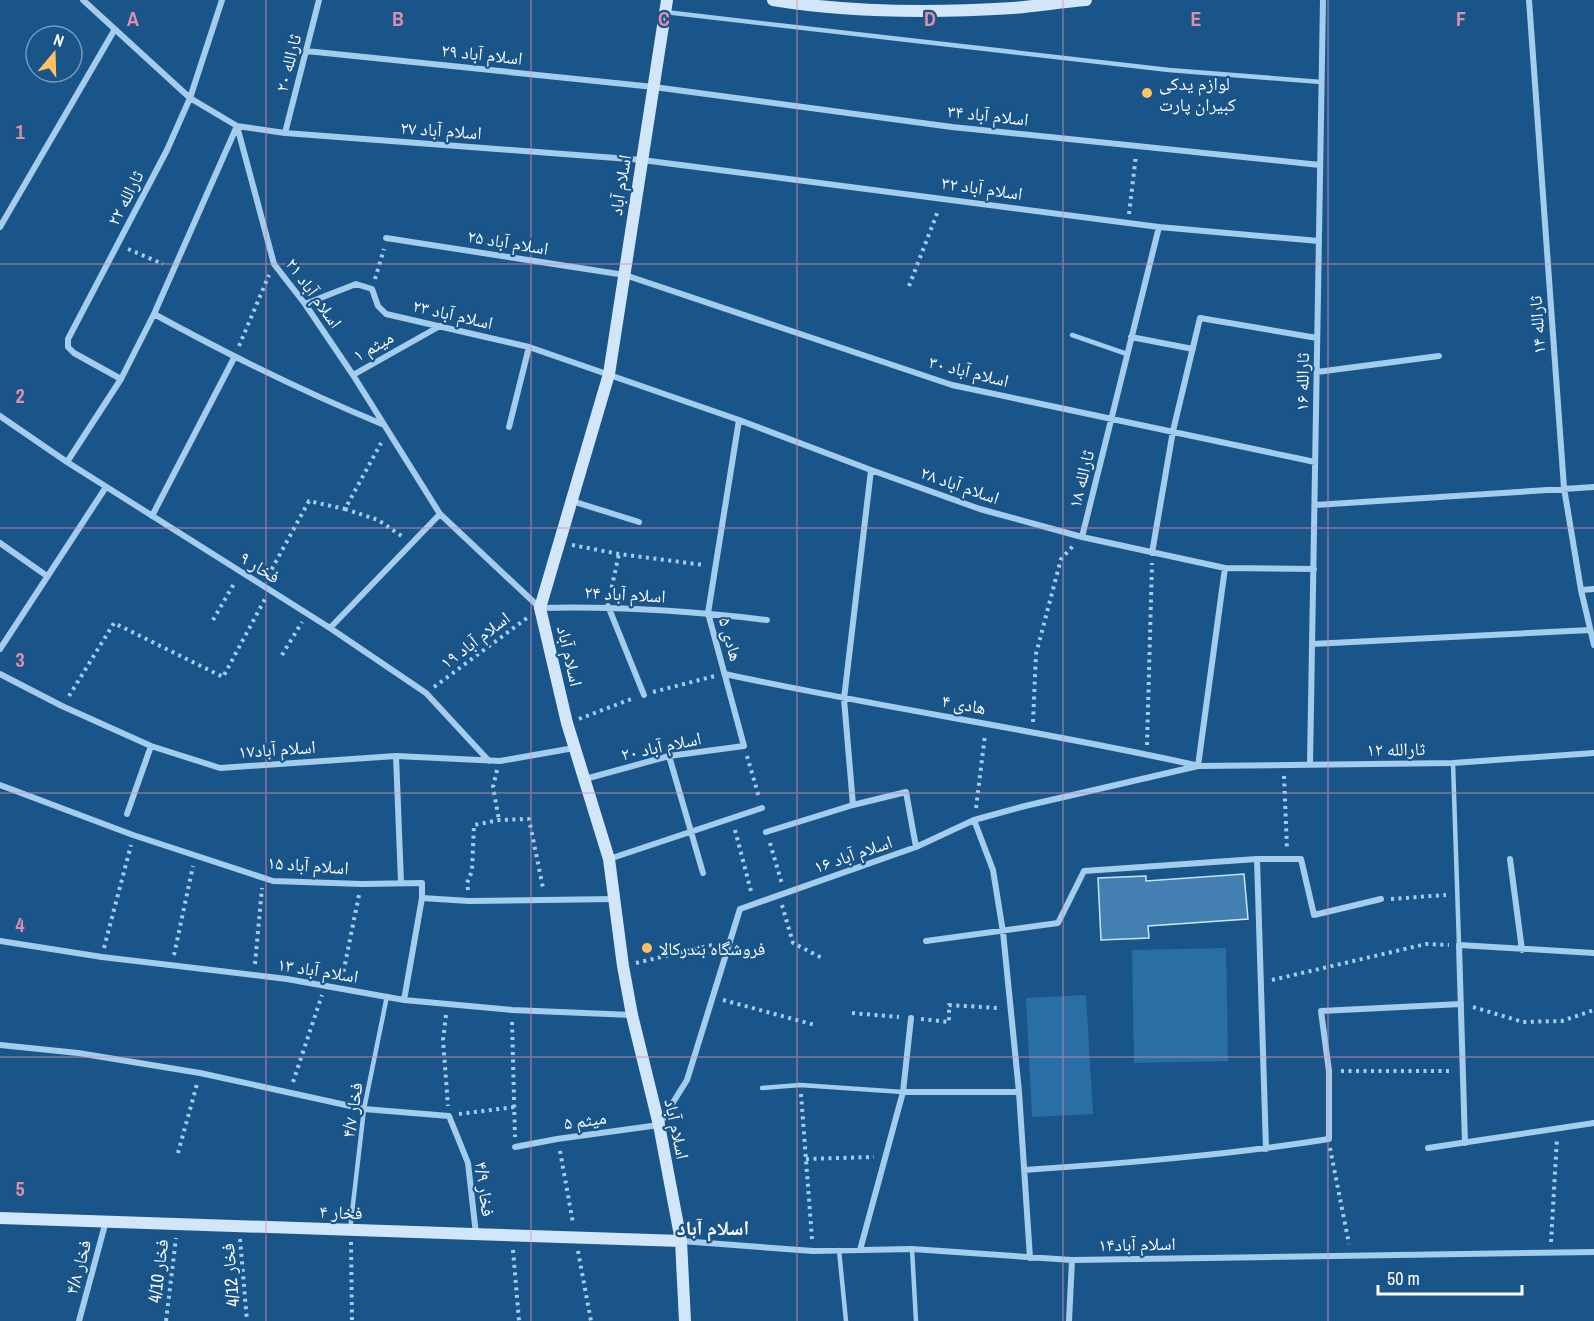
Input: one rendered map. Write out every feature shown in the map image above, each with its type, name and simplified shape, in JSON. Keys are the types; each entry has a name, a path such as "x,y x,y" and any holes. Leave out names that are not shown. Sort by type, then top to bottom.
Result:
{"street":[{"path":"67,462 121,379 154,314 237,126 190,98 82,0"},
{"name":"ثارالله ۲۲","path":"121,379 74,353 68,347 68,339 167,150 190,98 222,0"},
{"name":"ثارالله ۲۰","path":"285,133 319,0"},
{"path":"773,0 812,7 906,12 1014,8 1086,0"},
{"name":"ثارالله ۱۶","path":"1310,764 1323,0"},
{"name":"ثارالله ۱۴","path":"1529,0 1564,488 1581,590 1594,645"},
{"name":"اسلام آباد","path":"666,6 609,374 540,608 574,748 609,859 632,1015 659,1125 681,1241 685,1321"},
{"path":"0,227 115,29"},
{"name":"اسلام آباد ۲۹","path":"306,51 654,87"},
{"name":"اسلام آباد ۳۴","path":"654,87 952,127 1320,165"},
{"name":"اسلام آباد ۲۷","path":"237,126 285,133 642,160"},
{"name":"اسلام آباد ۲۱","path":"237,126 274,264 305,304 353,375 440,514 540,608"},
{"name":"اسلام آباد ۳۲","path":"642,160 1159,227 1319,241"},
{"name":"ثارالله ۱۸","path":"1082,537 1159,227"},
{"name":"اسلام آباد ۲۵","path":"386,238 625,275"},
{"name":"اسلام آباد ۳۰","path":"625,275 952,385 1315,462"},
{"path":"305,304 356,284 370,288"},
{"name":"اسلام آباد ۲۳","path":"370,288 378,306 386,314 529,347 609,374"},
{"path":"154,314 234,358 383,425"},
{"path":"1152,553 1173,431 1200,318 1317,338"},
{"name":"میثم ۱","path":"353,375 440,326"},
{"path":"1131,337 1193,349"},
{"path":"509,427 529,347"},
{"path":"1317,372 1439,356"},
{"path":"152,516 234,358"},
{"name":"اسلام آباد ۲۸","path":"609,374 980,509 1082,537 1225,568 1314,569"},
{"name":"فخار ۹","path":"0,416 67,462 330,628 426,693 489,761"},
{"path":"708,613 739,420"},
{"path":"854,805 843,699 871,470"},
{"path":"0,649 106,487"},
{"path":"1315,505 1594,487"},
{"path":"572,501 639,522"},
{"path":"330,628 440,514"},
{"path":"0,543 47,576"},
{"path":"1198,766 1225,568"},
{"path":"1581,590 1594,589"},
{"path":"608,606 644,695"},
{"name":"اسلام آباد ۲۴","path":"540,608 608,606 767,620"},
{"name":"هادی ۵","path":"708,613 744,746"},
{"path":"1312,644 1590,630"},
{"name":"اسلام آباد۱۷","path":"0,674 62,706 151,746 220,768 396,756 500,761 574,748"},
{"name":"هادی ۴","path":"725,674 843,699 1033,731 1198,766"},
{"path":"127,814 151,746"},
{"name":"اسلام آباد ۲۰","path":"585,779 669,756 744,746"},
{"name":"ثارالله ۱۲","path":"1198,766 1453,763 1594,753"},
{"path":"396,756 401,882"},
{"path":"669,756 703,873"},
{"name":"اسلام آباد ۱۶","path":"659,1125 687,1080 740,909 916,847 974,820 1198,766"},
{"name":"اسلام آباد ۱۵","path":"0,785 133,835 273,881 362,884 422,882 422,898"},
{"path":"766,832 906,792 916,847"},
{"path":"609,859 762,808"},
{"path":"974,820 993,870 1003,932 1019,1092 1030,1258"},
{"path":"1257,859 1266,1149"},
{"path":"926,942 1058,923 1084,871 1257,859 1301,859 1314,915 1381,899"},
{"path":"1510,860 1522,950"},
{"path":"404,999 422,898 469,901 614,899"},
{"name":"اسلام آباد ۱۳","path":"0,940 102,957 254,976 447,1005 632,1015"},
{"path":"1465,1143 1459,945 1594,953"},
{"path":"1024,1170 1162,1160 1266,1149 1329,1139 1329,1071 1321,1011 1461,1004"},
{"path":"860,1250 903,1092 911,1018"},
{"path":"0,1045 78,1053 200,1073 364,1109 448,1116"},
{"path":"903,1092 1019,1092"},
{"name":"فخار ۴/۹","path":"448,1116 468,1163 476,1234"},
{"path":"1428,1148 1594,1123"},
{"name":"میثم ۵","path":"515,1147 557,1138 659,1125"},
{"name":"فخار ۴","path":"0,1218 681,1241"},
{"name":"فخار ۴/۸","path":"79,1321 106,1221"},
{"name":"اسلام آباد۱۴","path":"681,1241 813,1251 912,1250 1072,1260 1594,1252"},
{"path":"1070,1321 1072,1260"}],"lane":[{"path":"666,6 1169,70 1321,82"},
{"path":"1072,335 1127,354"},
{"path":"1453,763 1459,945"},
{"name":"فخار ۴/۷","path":"350,1230 364,1109 387,996"},
{"path":"762,1088 800,1084 903,1092"},
{"path":"912,1250 916,1321"},
{"path":"839,1251 846,1321"}],"path":[{"path":"1128,223 1137,146"},
{"path":"909,286 943,198"},
{"path":"370,288 378,272 386,238"},
{"path":"118,245 174,269"},
{"path":"234,358 274,264"},
{"path":"345,509 387,432"},
{"path":"262,586 309,501 345,509 378,520 412,542"},
{"name":"ثارالله ۱۸","path":"1033,731 1036,654 1060,559 1082,537"},
{"path":"559,543 715,567"},
{"path":"1147,754 1152,553"},
{"path":"608,606 619,554"},
{"path":"213,620 241,572"},
{"path":"62,706 114,623 223,677 269,590"},
{"name":"اسلام آباد ۱۹","path":"426,693 540,608"},
{"path":"282,654 307,614"},
{"path":"974,820 987,723"},
{"path":"744,746 762,808"},
{"path":"499,820 493,788 500,761"},
{"path":"1284,765 1287,859"},
{"path":"469,901 467,883 471,872 474,825 499,820 529,819 546,900"},
{"path":"732,819 755,904"},
{"path":"766,832 793,943 822,957"},
{"path":"102,957 133,835"},
{"path":"171,967 195,856"},
{"path":"254,976 263,878"},
{"path":"340,988 362,884"},
{"path":"1381,899 1457,894"},
{"path":"623,966 729,941"},
{"path":"1261,982 1426,944 1459,945"},
{"path":"289,1093 325,986"},
{"path":"712,997 815,1024"},
{"path":"1461,1004 1523,1022 1562,1021 1594,1010"},
{"path":"447,1005 443,1040 448,1116 514,1107"},
{"path":"949,1022 949,1005 1011,1009"},
{"path":"512,1010 515,1147"},
{"path":"1329,1071 1462,1071"},
{"path":"178,1153 200,1073"},
{"path":"800,1084 813,1251"},
{"path":"1551,1252 1557,1129"},
{"path":"557,1138 591,1321"},
{"path":"1329,1139 1352,1257"},
{"path":"806,1159 885,1157"},
{"name":"فخار 4/10","path":"166,1321 177,1224"},
{"name":"فخار 4/12","path":"239,1226 247,1321"},
{"path":"350,1230 352,1321"},
{"path":"512,1235 519,1321"}],"shaded area":[{"path":"1226,948 1228,1061 1134,1063 1132,950"},
{"path":"1086,995 1093,1114 1032,1117 1026,998"}],"building":[{"path":"1244,874 1248,919 1148,926 1149,938 1101,940 1098,878 1146,876 1146,881"}],"place":[{"name":"لوازم یدکی کبیران پارت","path":"1147,93"},
{"name":"فروشگاه بندرکالا","path":"647,948"}],"district":[{"name":"اسلام آباد","path":"713,1227"}]}
